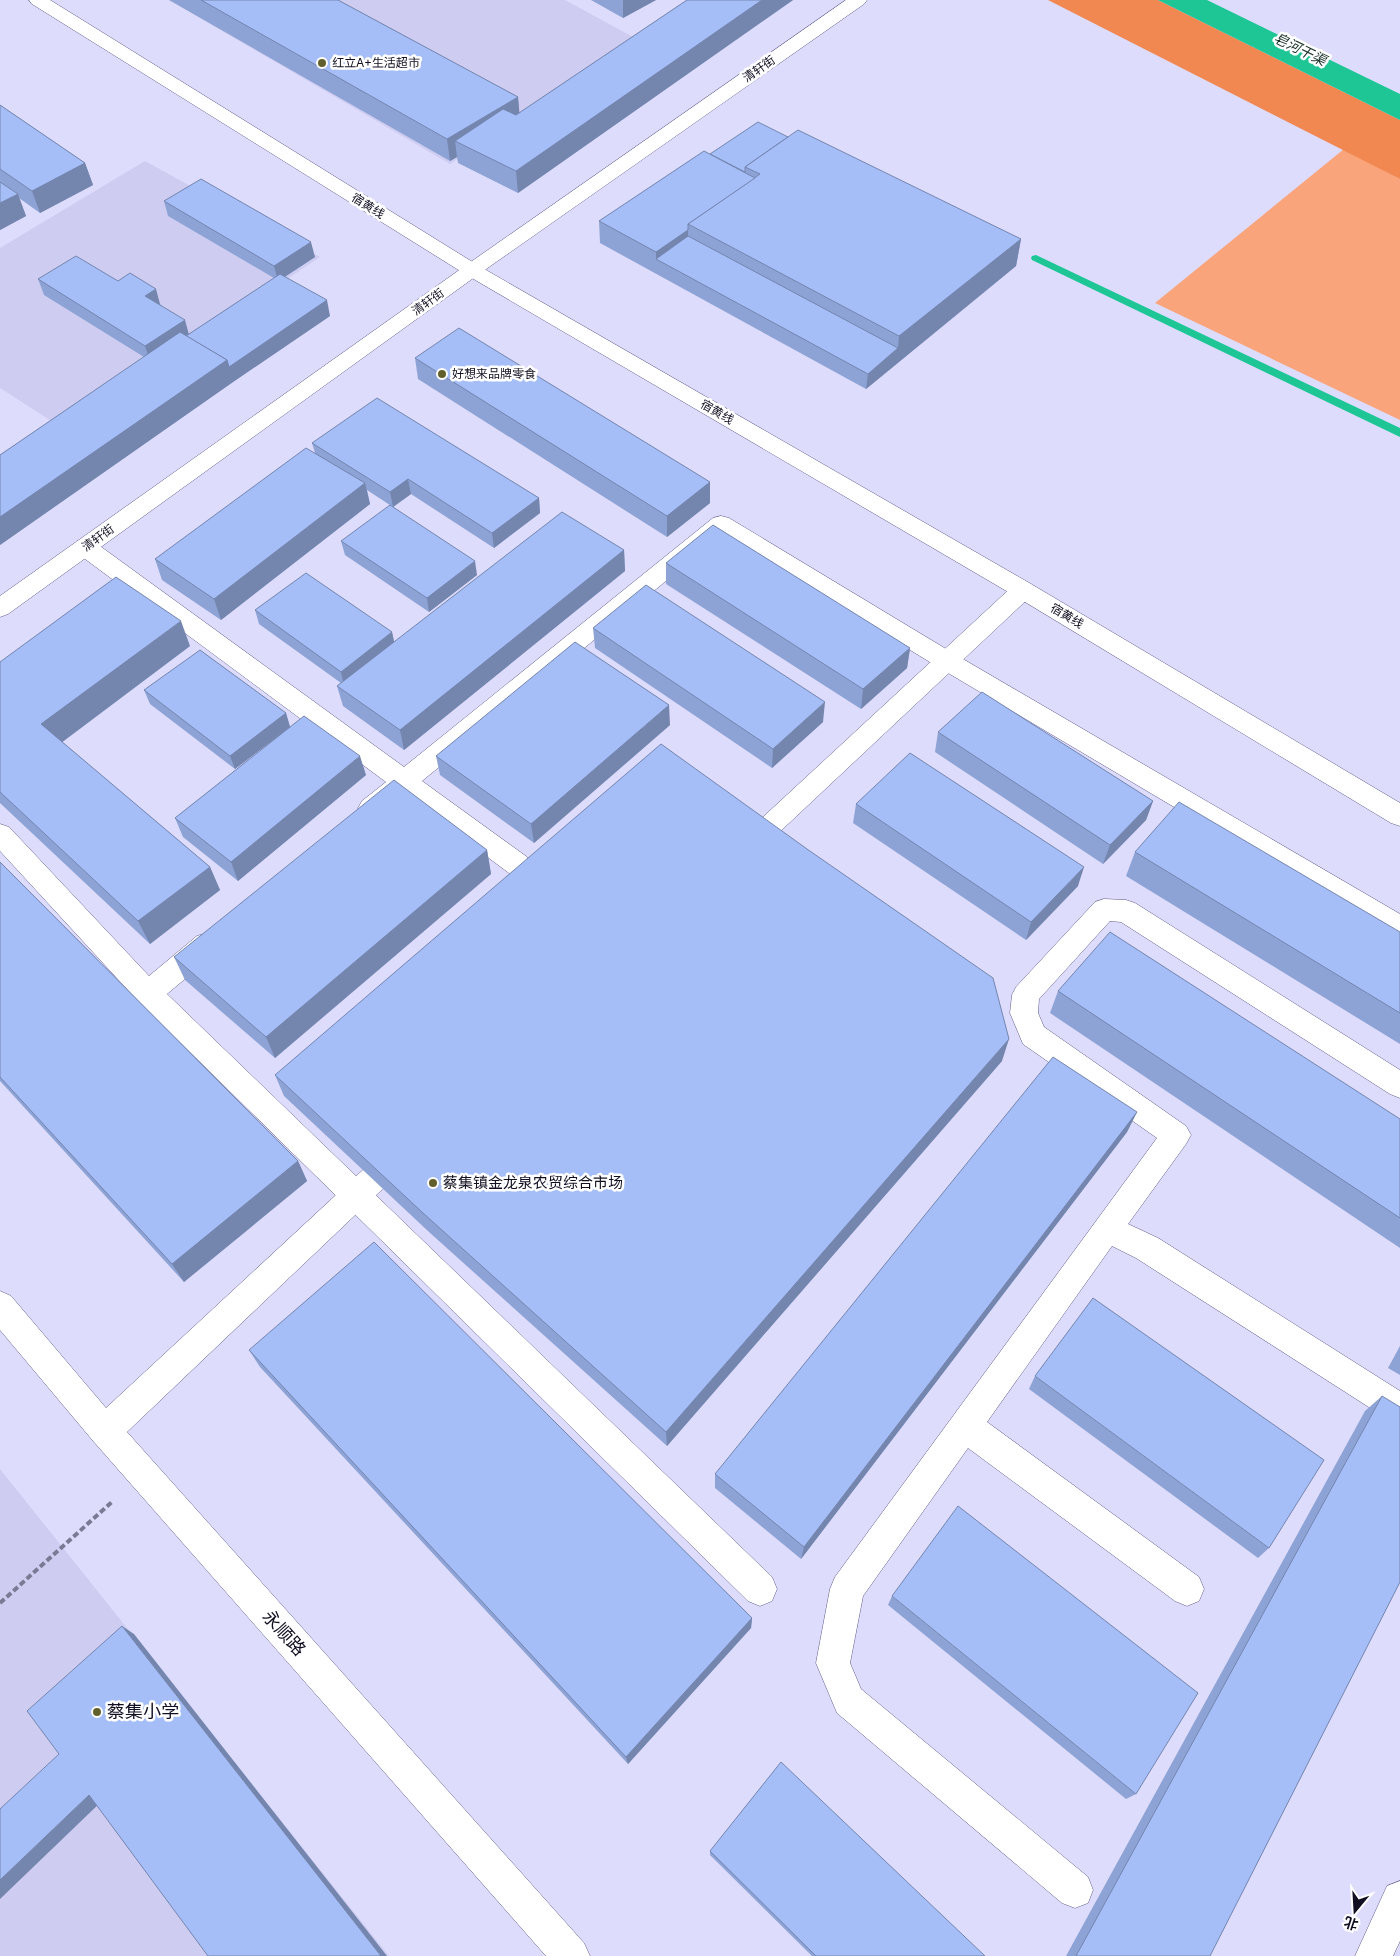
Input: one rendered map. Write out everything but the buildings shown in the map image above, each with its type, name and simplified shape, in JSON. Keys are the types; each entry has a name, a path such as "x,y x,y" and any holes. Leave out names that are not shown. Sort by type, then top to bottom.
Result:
{"street":[{"name":"宿黄线","path":"38,0 472,270 1024,590 1400,816"},
{"name":"清轩街","path":"0,608 472,270 858,0"},
{"path":"351,825 721,524 947,661 1400,927"},
{"path":"85,547 518,865"},
{"path":"730,864 1024,590"},
{"path":"0,834 148,992 760,1589"},
{"path":"1075,1890 849,1701 833,1663 847,1589 1176,1134 1033,1035 1024,1013 1026,995 1104,910 1126,911 1400,1085"},
{"path":"148,992 224,930"},
{"path":"105,1431 417,1138"},
{"path":"1107,1229 1147,1248 1400,1409"},
{"name":"永顺路","path":"0,1306 105,1431 571,1956"},
{"path":"965,1426 1186,1589"},
{"path":"1374,1956 1400,1899"}],"path":[{"path":"0,1603 143,1474"}],"shaded area":[{"path":"169,0 565,0 635,38 450,164"},
{"path":"1048,0 1158,0 1400,120 1400,179"},
{"path":"1344,149 1400,179 1400,420 1155,303"},
{"path":"145,161 320,257 64,429 0,388 0,248"},
{"name":"蔡集小学","path":"0,1469 389,1956 0,1956"}],"water":[{"name":"皂河干渠","path":"1158,0 1207,0 1400,94 1400,120"}],"waterway":[{"path":"1036,258 1400,433"}],"place":[{"name":"红立A+生活超市","path":"322,63"},
{"name":"好想来品牌零食","path":"442,374"},
{"name":"蔡集镇金龙泉农贸综合市场","path":"433,1183"},
{"name":"蔡集小学","path":"97,1712"}]}
